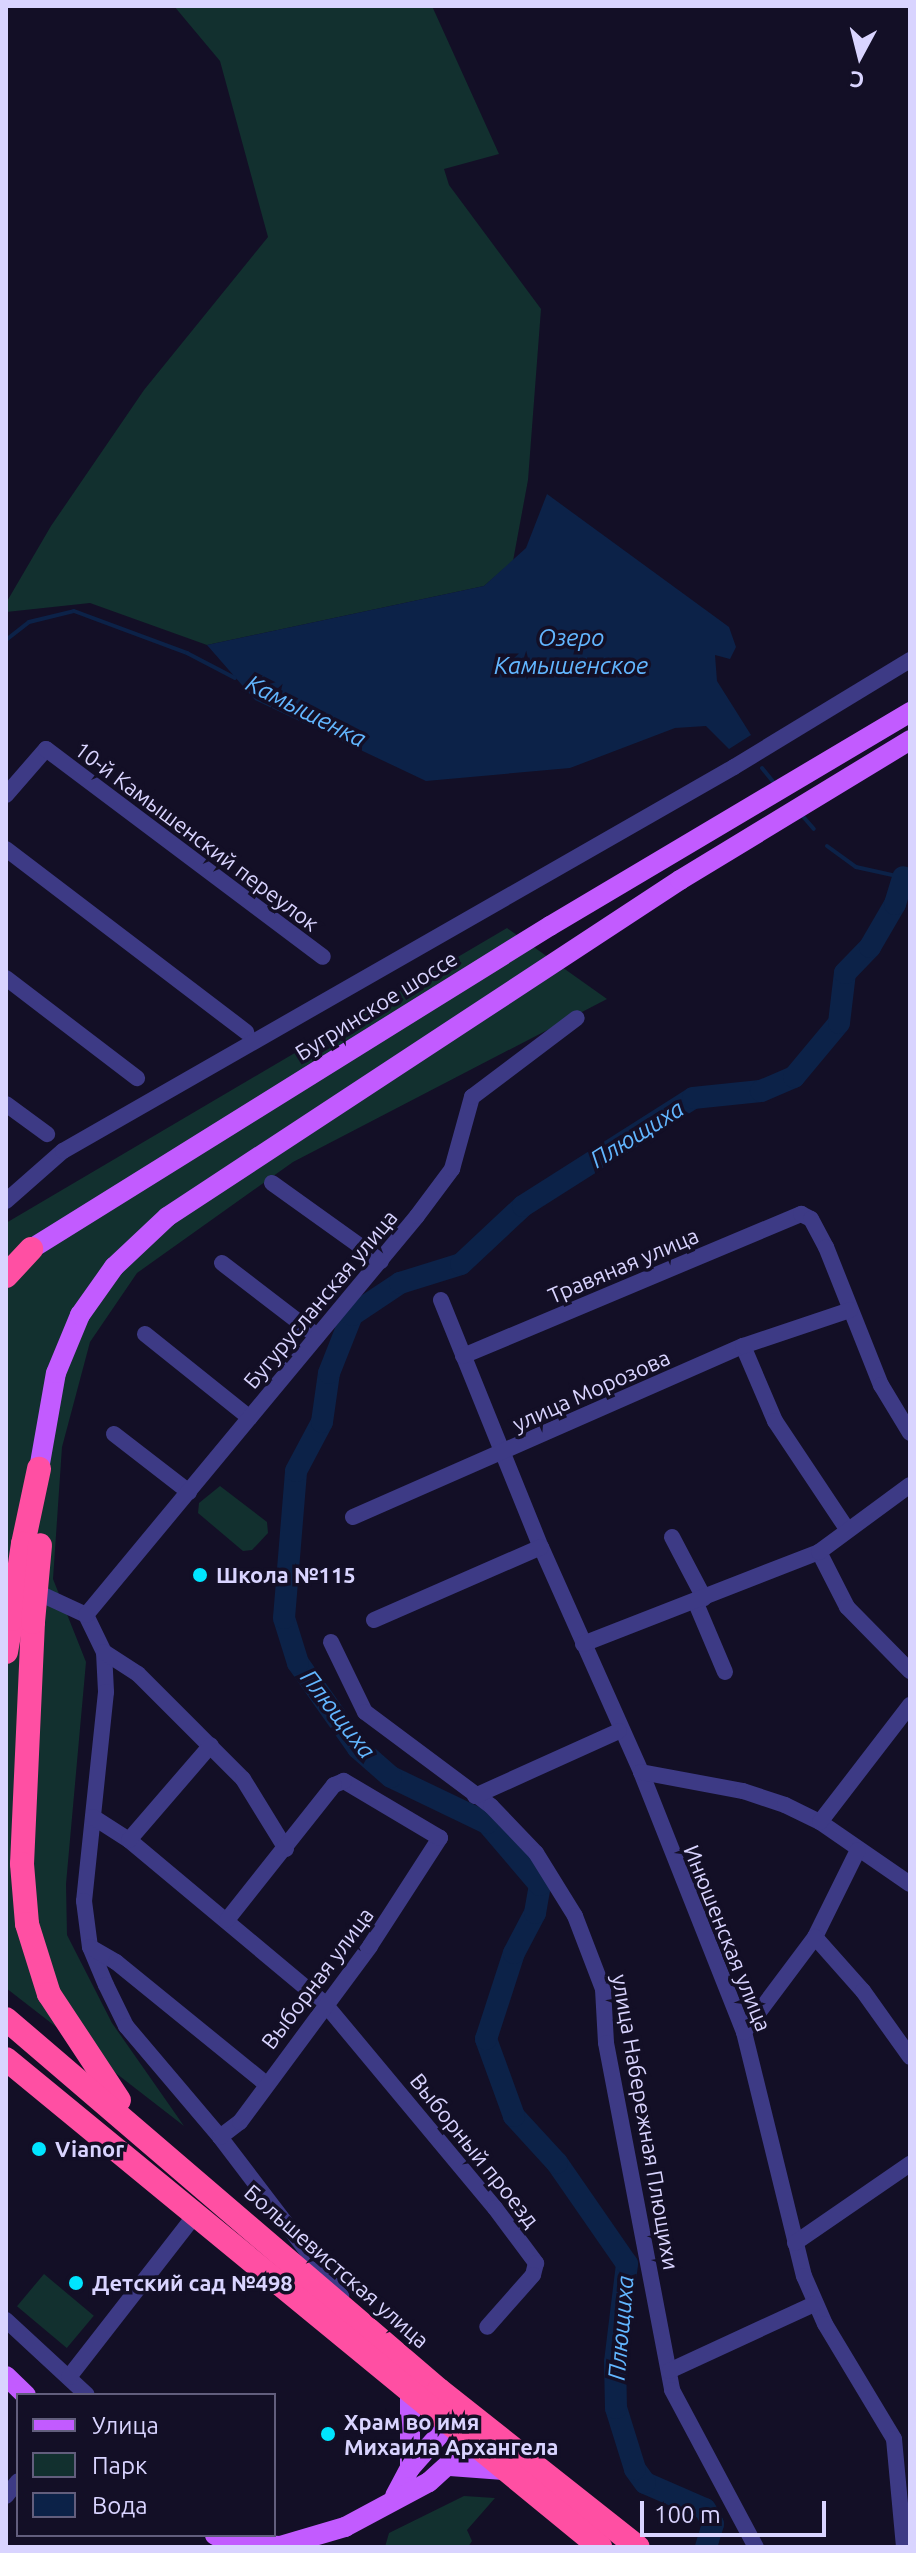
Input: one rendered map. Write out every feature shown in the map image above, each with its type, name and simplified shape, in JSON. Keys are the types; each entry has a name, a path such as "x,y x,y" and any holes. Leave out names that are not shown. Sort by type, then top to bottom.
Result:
{"highway":[{"path":"6,1266 31,1249"},
{"path":"6,1276 31,1249"},
{"path":"39,1469 22,1621 22,1864 27,1924 49,1994 82,2049 160,2148"},
{"path":"6,1652 22,1621"},
{"name":"Большевистская улица","path":"6,2019 357,2317 456,2417 638,2547"},
{"name":"Большевистская улица","path":"6,2061 196,2214 410,2393 456,2417"},
{"name":"Большевистская улица","path":"480,2437 504,2470 600,2547"}],"main road":[{"name":"Бугринское шоссе","path":"31,1249 510,950 910,712"},
{"path":"39,1469 56,1373 80,1315 114,1267 167,1217 762,830 910,740"},
{"path":"6,2376 24,2393"},
{"path":"410,2393 410,2468"},
{"path":"395,2496 410,2468 456,2417"},
{"path":"219,2537 230,2543 280,2546 356,2522 395,2496 429,2482 480,2437"},
{"path":"450,2466 504,2470"}],"street":[{"path":"6,1201 63,1151 734,767 910,660"},
{"name":"10-й Камышенский переулок","path":"6,795 46,749 323,957"},
{"path":"6,849 246,1032"},
{"path":"6,978 137,1078"},
{"name":"Бугурусланская улица","path":"86,1615 381,1261 452,1169 472,1097 577,1018"},
{"path":"6,1104 47,1134"},
{"path":"272,1183 381,1261"},
{"name":"Травяная улица","path":"463,1356 801,1214 811,1219 826,1247 850,1310"},
{"path":"222,1263 317,1336"},
{"name":"Инюшенская улица","path":"441,1300 541,1547 619,1731 641,1772 744,2032 795,2243 814,2304 904,2453 904,2547"},
{"path":"850,1310 881,1385 910,1433"},
{"name":"улица Морозова","path":"353,1517 503,1454 743,1346 850,1310"},
{"path":"145,1334 250,1418"},
{"path":"743,1346 775,1421 847,1529"},
{"path":"114,1434 189,1492"},
{"path":"583,1644 819,1552 910,1485"},
{"path":"672,1537 725,1672"},
{"path":"374,1620 541,1547"},
{"path":"819,1552 847,1607 910,1671"},
{"path":"6,1580 86,1615 104,1652 106,1692 84,1901 90,1947 126,2026 220,2137 357,2317"},
{"name":"улица Набережная Плющихи","path":"331,1642 365,1712 475,1796 536,1853 592,1952 608,2013 606,2043 634,2203 669,2371 690,2428 756,2547"},
{"path":"104,1652 138,1674 243,1779 286,1849 227,1920"},
{"path":"820,1822 910,1705"},
{"path":"475,1796 619,1731"},
{"path":"129,1840 211,1745"},
{"path":"641,1772 743,1791 820,1822 910,1884"},
{"name":"Выборная улица","path":"220,2137 240,2122 411,1889 440,1838 344,1781 334,1785 286,1849"},
{"path":"93,1817 129,1840 325,2004"},
{"path":"744,2032 815,1937 858,1850"},
{"path":"815,1937 863,1991 910,2057"},
{"path":"90,1947 116,1962 266,2084"},
{"name":"Выборный проезд","path":"325,2004 412,2104 536,2263 533,2275 487,2327"},
{"path":"795,2243 910,2164"},
{"path":"69,2377 196,2214"},
{"path":"669,2371 814,2304"},
{"path":"6,2320 85,2393"}],"green space":[{"path":"174,6 432,6 499,154 444,169 449,185 541,309 528,480 513,561 484,586 207,645 90,603 6,612 6,603 51,526 144,390 268,237 220,61"},
{"path":"507,928 607,999 293,1162 137,1273 90,1342 62,1447 53,1579 86,1662 66,1884 67,1935 112,2023 184,2126 6,1988 6,1223"},
{"path":"220,1486 267,1522 268,1533 252,1550 243,1551 198,1513 199,1503"},
{"path":"44,2274 94,2316 67,2348 17,2306"},
{"path":"464,2496 495,2498 467,2530 472,2541 468,2547 385,2547 389,2533"}],"water":[{"name":"Озеро Камышенское","path":"547,494 729,627 736,647 730,659 715,655 717,681 751,735 729,749 706,726 675,728 570,768 426,781 255,700 207,645 484,586 526,548"}],"waterway":[{"name":"Камышенка","path":"6,640 29,622 74,611 187,653 235,678"},
{"path":"762,768 776,785"},
{"path":"800,813 814,829"},
{"path":"827,846 856,867 910,879"},
{"name":"Плющиха","path":"706,2547 713,2524 705,2509 645,2483 635,2469 616,2408 615,2362 627,2264 557,2163 514,2116 486,2039 514,1953 535,1913 540,1885 487,1823 391,1777 358,1748 298,1663 284,1618 296,1471 322,1422 329,1373 352,1315 400,1283 461,1264 523,1206 693,1098 761,1091 794,1077 839,1023 845,973 870,947 895,904 903,877"}],"place":[{"name":"Школа №115","path":"200,1575"},
{"name":"Vianor","path":"39,2149"},
{"name":"Детский сад №498","path":"76,2283"},
{"name":"Храм во имя Михаила Архангела","path":"328,2434"}]}
